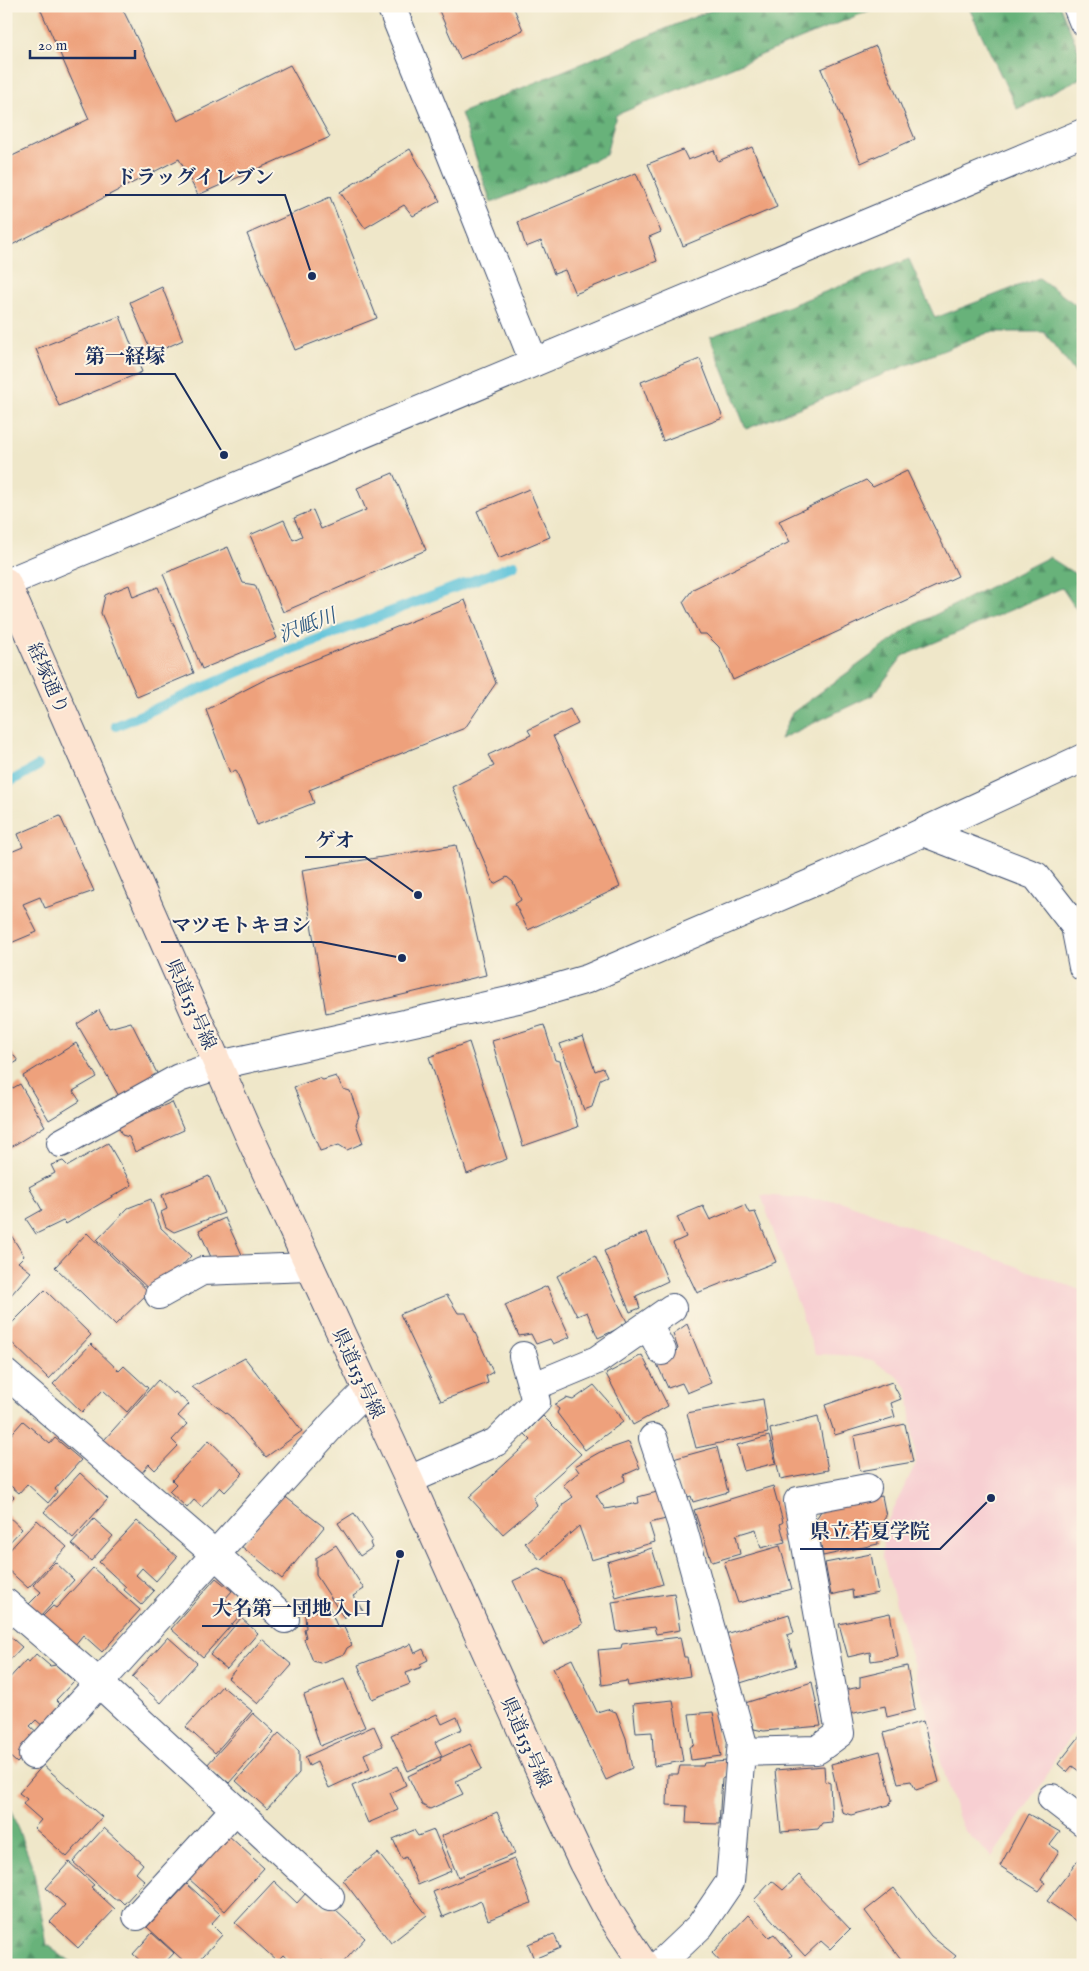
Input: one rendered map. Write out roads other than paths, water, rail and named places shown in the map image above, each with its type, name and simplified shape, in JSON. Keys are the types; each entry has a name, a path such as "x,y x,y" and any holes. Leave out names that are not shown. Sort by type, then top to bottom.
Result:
{"main road":[{"name":"経塚通り","path":"6,583 90,773"},
{"name":"県道153号線","path":"90,773 220,1064 248,1133 409,1480 583,1863 609,1912 644,1965"}],"street":[{"path":"391,6 436,114 534,362"},
{"path":"1077,6 1083,21"},
{"path":"6,583 1083,133"},
{"path":"61,1143 179,1078 220,1064 522,998 587,979 828,876 1083,758"},
{"path":"923,832 1036,876 1075,926 1083,967"},
{"path":"159,1295 202,1271 310,1267"},
{"path":"532,1387 597,1360 672,1308"},
{"path":"648,1325 662,1351"},
{"path":"409,1480 496,1442 536,1402 523,1356"},
{"path":"6,1374 216,1555 285,1619"},
{"path":"33,1755 336,1421 367,1390"},
{"path":"654,1438 681,1522 742,1742 730,1882 700,1926 659,1965"},
{"path":"741,1752 816,1750 840,1733 798,1501 866,1488"},
{"path":"6,1603 100,1683 330,1897"},
{"path":"1052,1798 1083,1822"},
{"path":"137,1916 235,1809"}],"waterway":[{"name":"沢岻川","path":"116,726 282,653 514,565"},
{"name":"沢岻川","path":"6,784 38,766"}],"place":[{"name":"ドラッグイレブン","path":"312,276"},
{"name":"第一経塚","path":"224,455"},
{"name":"ゲオ","path":"418,895"},
{"name":"マツモトキヨシ","path":"402,958"},
{"name":"県立若夏学院","path":"991,1498"},
{"name":"大名第一団地入口","path":"400,1554"}]}
